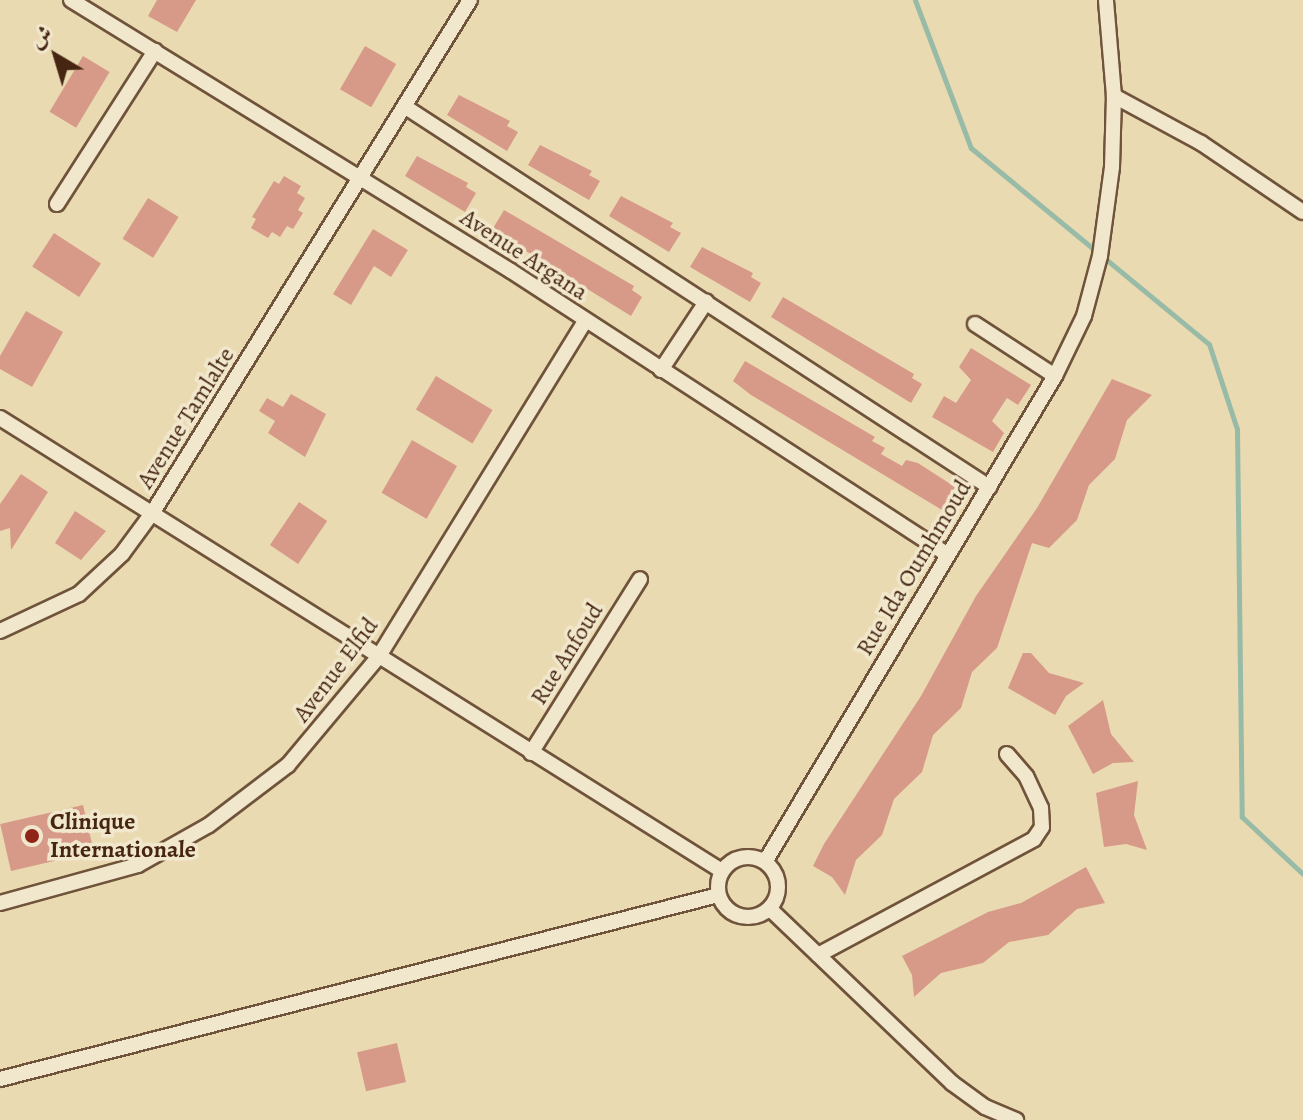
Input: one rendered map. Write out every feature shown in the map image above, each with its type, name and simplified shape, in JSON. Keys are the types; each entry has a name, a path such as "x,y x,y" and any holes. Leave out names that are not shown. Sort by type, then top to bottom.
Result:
{"street":[{"name":"Avenue Argana","path":"71,0 585,321 948,555"},
{"name":"Avenue Tamlalte","path":"0,631 79,594 122,554 153,512 362,180 470,0"},
{"name":"Rue Ida Oumhmoud","path":"765,862 1055,376 1093,293 1112,167 1114,96 1106,0"},
{"path":"57,204 155,51"},
{"path":"1114,96 1201,143 1303,212"},
{"path":"407,108 989,487"},
{"path":"661,370 706,302"},
{"name":"Avenue Elfid","path":"0,903 138,865 209,825 288,765 379,656 585,321"},
{"path":"975,324 1055,376"},
{"path":"0,418 722,871"},
{"name":"Rue Anfoud","path":"531,753 640,579"},
{"path":"818,955 1034,839 1042,827 1041,808 1026,776 1007,754"},
{"path":"718,895 722,871 737,859 765,862 778,879 770,909"},
{"path":"718,895 740,917 770,909"},
{"path":"0,1079 718,895"},
{"path":"770,909 952,1083 985,1107 1016,1120"}],"building":[{"path":"157,0 196,0 177,32 148,16"},
{"path":"365,46 396,64 371,107 340,89"},
{"path":"83,56 110,72 76,128 50,112"},
{"path":"459,95 510,121 507,126 518,132 507,151 447,115"},
{"path":"540,145 592,171 589,175 600,181 589,200 528,165"},
{"path":"417,156 468,183 466,187 476,193 465,212 405,176"},
{"path":"284,176 301,186 297,193 305,198 298,210 303,213 293,229 287,226 280,237 272,232 268,238 251,228 256,219 252,217 274,181 279,184"},
{"path":"621,196 673,223 670,227 681,233 669,252 609,216"},
{"path":"148,198 179,217 153,258 123,239"},
{"path":"504,210 634,286 632,290 642,297 631,316 492,230"},
{"path":"373,229 408,250 391,277 374,266 351,305 333,294"},
{"path":"54,233 101,263 79,297 32,267"},
{"path":"702,247 753,273 751,277 761,283 750,302 690,267"},
{"path":"783,297 914,374 912,378 922,384 911,403 771,317"},
{"path":"26,311 63,332 32,387 0,369 0,356"},
{"path":"971,348 1031,385 1018,405 1007,398 992,421 1004,433 993,452 932,417 944,396 956,403 971,380 959,367"},
{"path":"745,361 875,437 872,441 885,448 881,454 902,466 906,460 918,463 955,487 953,491 963,497 952,516 751,395 733,381"},
{"path":"436,376 493,410 472,443 416,409"},
{"path":"1112,379 1152,395 1127,420 1115,459 1089,485 1077,520 1049,548 1032,543 997,648 972,672 961,708 933,735 922,772 894,799 882,835 856,860 845,895 832,877 813,866 824,844 921,696 976,596 1037,508"},
{"path":"291,394 326,414 305,457 268,433 275,421 259,411 267,398 283,407"},
{"path":"412,440 457,466 427,519 382,493"},
{"path":"21,474 48,492 11,550 10,528 0,531 0,504"},
{"path":"299,502 327,521 298,564 270,545"},
{"path":"75,511 106,531 81,560 55,543"},
{"path":"1023,653 1031,653 1049,673 1084,683 1066,696 1055,715 1008,688"},
{"path":"1103,700 1111,734 1134,762 1113,763 1093,774 1068,726"},
{"path":"1138,781 1134,815 1147,850 1126,844 1104,847 1096,793"},
{"path":"83,805 94,852 11,871 0,824"},
{"path":"1086,867 1105,903 1077,909 1048,935 1009,942 983,963 941,973 914,997 912,975 902,956 988,912 1021,903"},
{"path":"397,1043 406,1082 366,1091 357,1052"}],"waterway":[{"path":"915,0 971,148 1209,344 1237,429 1242,817 1303,874"}],"place":[{"name":"Clinique Internationale","path":"32,836"}]}
